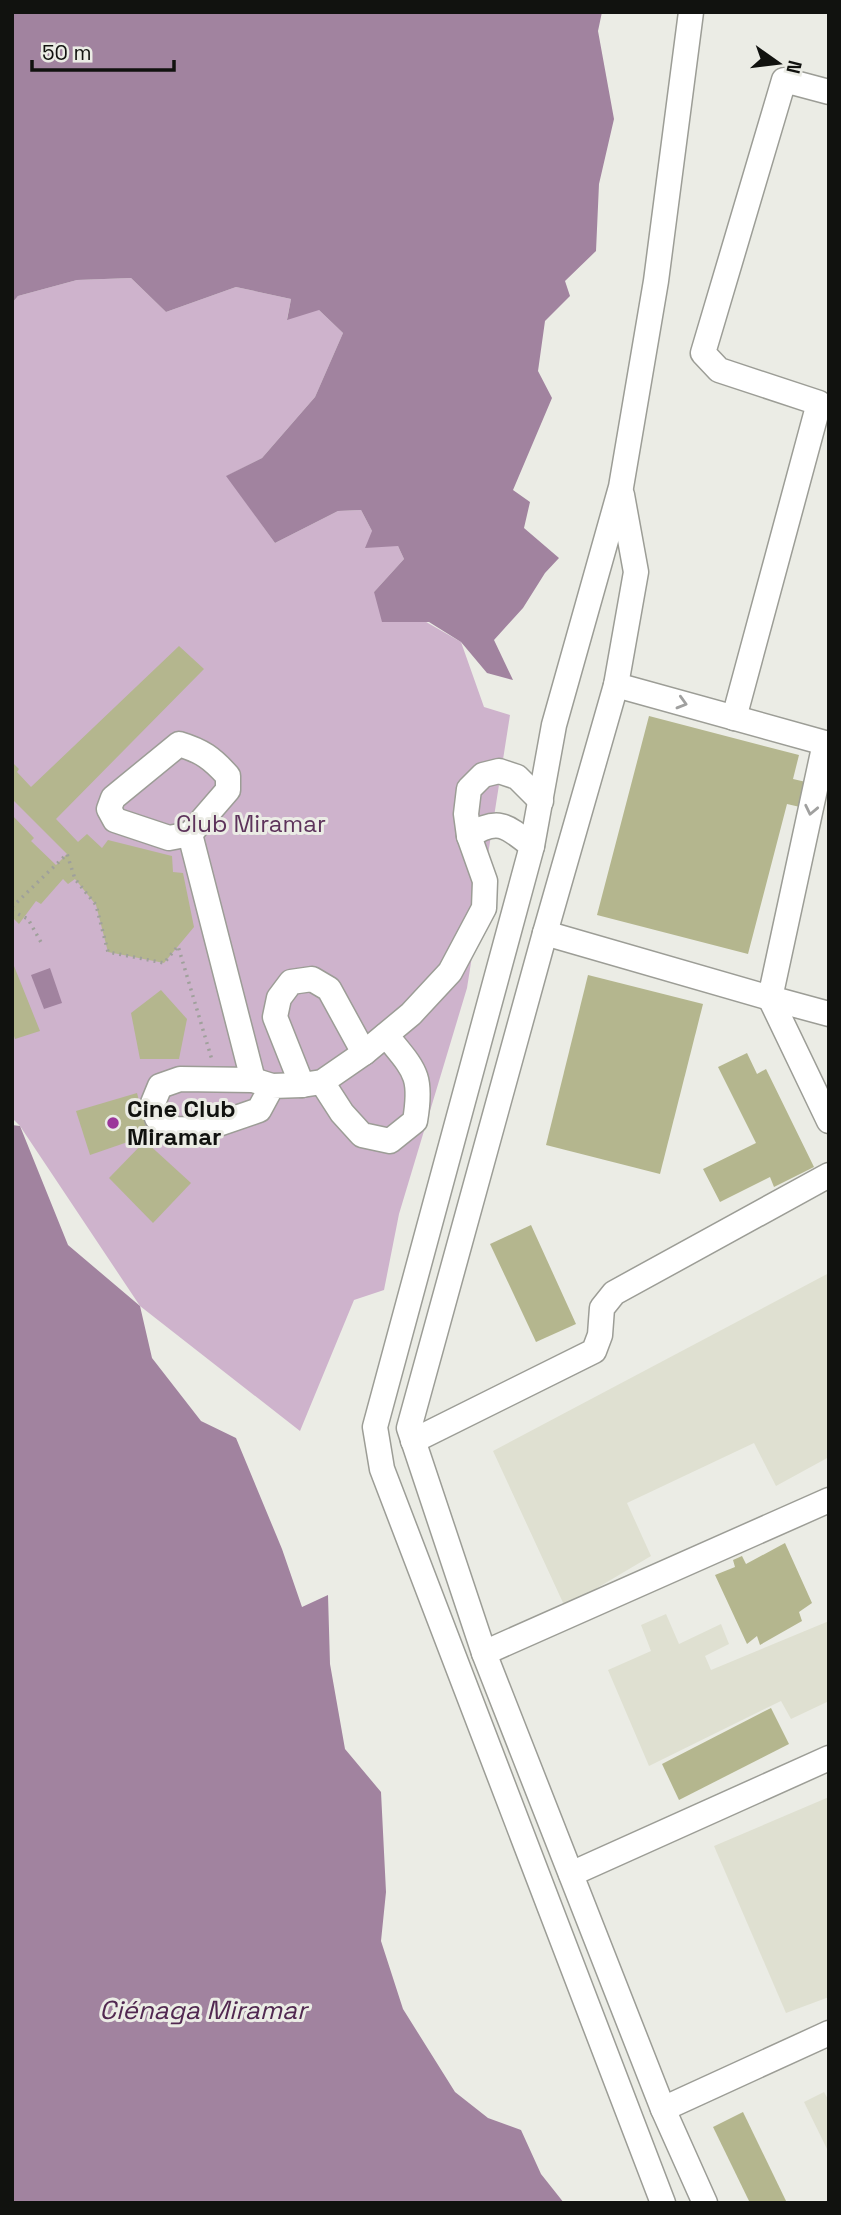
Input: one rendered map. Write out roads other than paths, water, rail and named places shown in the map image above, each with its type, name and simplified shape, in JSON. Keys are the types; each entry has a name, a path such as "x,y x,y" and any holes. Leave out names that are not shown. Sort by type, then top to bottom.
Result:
{"street":[{"path":"663,2203 382,1469 375,1427 532,846 554,725 621,487 656,281 691,12"},
{"path":"734,718 824,404 719,370 704,352 784,80 829,92"},
{"path":"621,487 636,572 616,685 409,1428 484,1653 663,2109 705,2203"},
{"path":"616,685 825,743 770,998 829,1121"},
{"path":"179,744 196,749 211,758 228,776 228,790 190,834 169,838 115,820 110,809 113,798 179,744"},
{"path":"190,834 262,1083 312,1084 364,1053 387,1035 411,1014 450,972 484,908 485,881 469,836 466,814 469,789 483,775 499,771 517,777 541,801"},
{"path":"469,836 483,827 500,824 532,846"},
{"path":"545,933 829,1013"},
{"path":"364,1053 329,989 312,979 290,982 279,998 275,1017 312,1084 362,1135 390,1141 415,1121 420,1095 414,1070 387,1035"},
{"path":"413,1441 594,1351 600,1335 602,1308 614,1293 829,1175"},
{"path":"484,1653 829,1500"},
{"path":"571,1874 829,1758"},
{"path":"663,2109 829,2033"}],"water":[{"path":"12,12 602,12 598,31 614,119 599,184 596,251 565,281 570,296 545,321 538,371 552,398 513,490 530,502 524,528 559,558 545,573 523,608 494,640 513,680 487,673 461,642 429,622 382,622 374,592 404,559 398,546 365,548 372,531 361,510 338,511 275,543 226,476 262,458 315,397 343,333 319,310 287,320 291,299 236,287 166,312 131,278 77,280 18,296 12,303"},
{"path":"50,968 62,1003 44,1009 31,975"},
{"name":"Ciénaga Miramar","path":"12,1125 20,1126 68,1245 140,1306 152,1358 201,1421 236,1438 282,1549 302,1607 328,1595 330,1664 345,1749 381,1792 386,1892 381,1941 403,2009 455,2092 488,2118 521,2130 541,2174 564,2203 12,2203"}],"place":[{"name":"Cine Club Miramar","path":"113,1123"}],"park label":[{"name":"Club Miramar","path":"251,824"}]}
